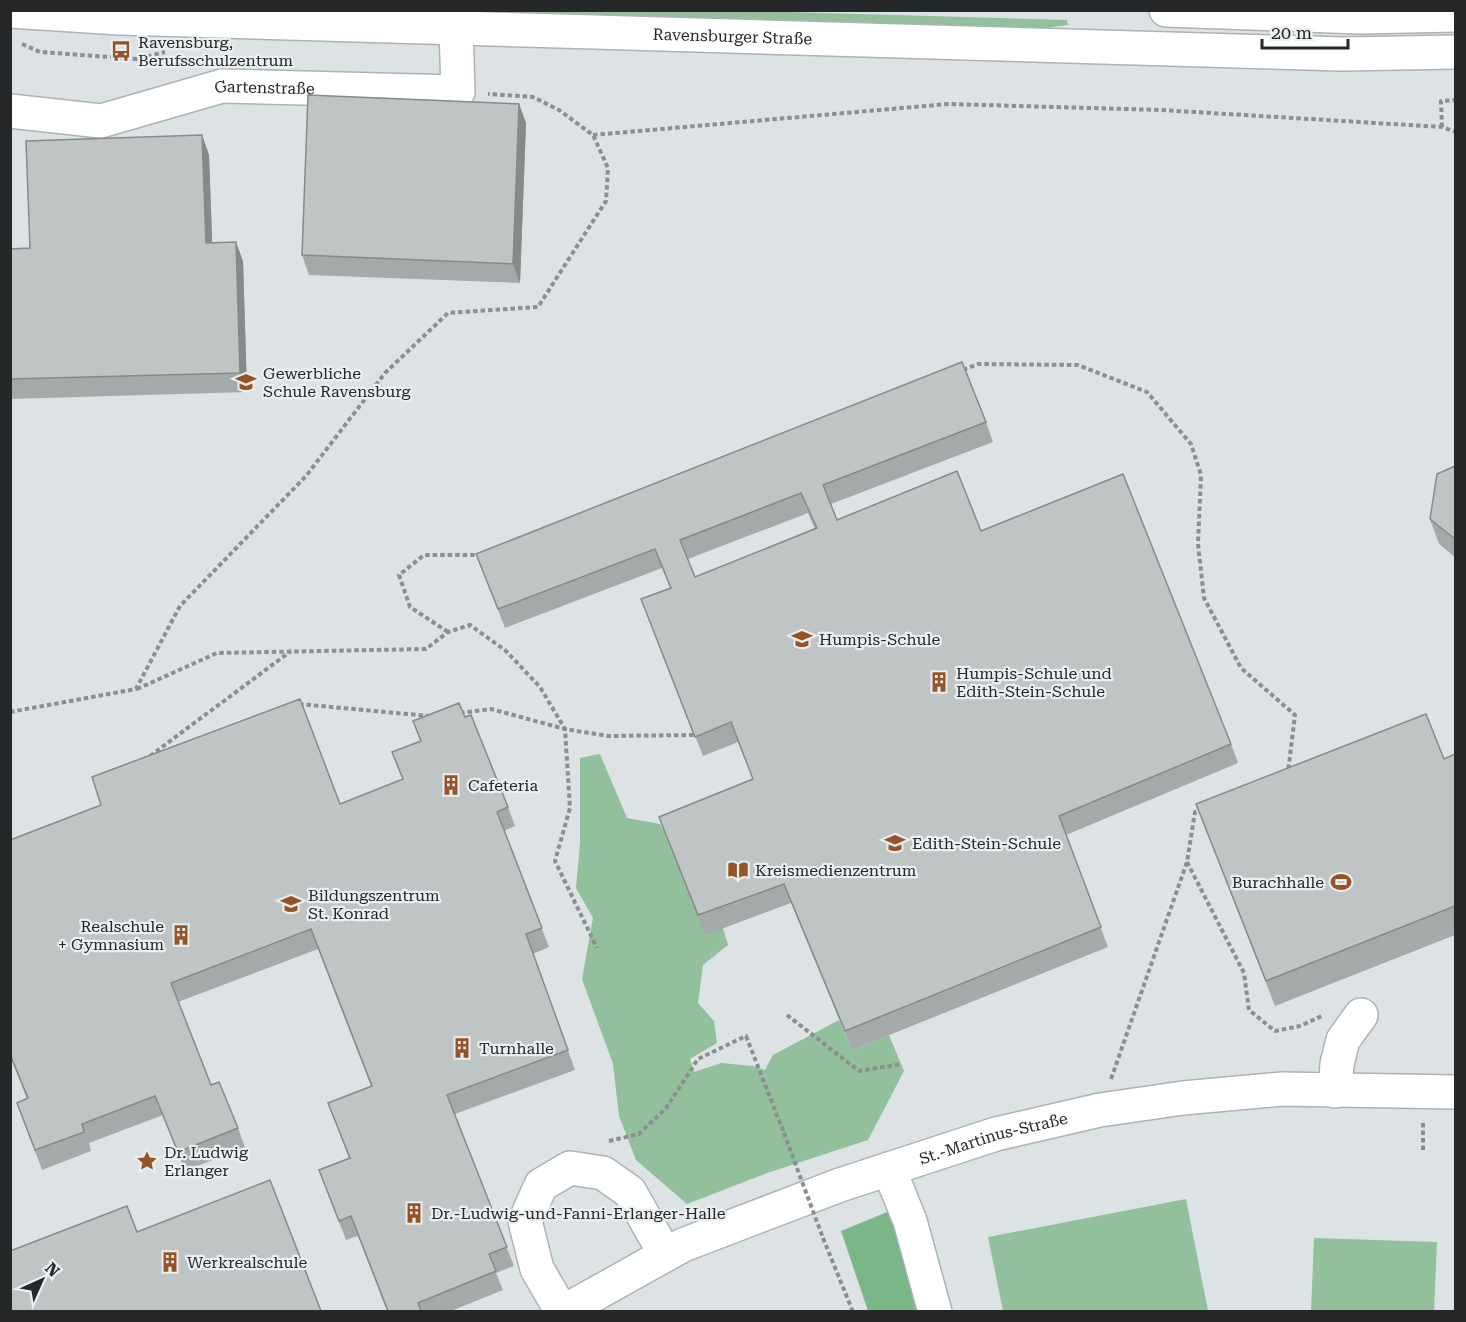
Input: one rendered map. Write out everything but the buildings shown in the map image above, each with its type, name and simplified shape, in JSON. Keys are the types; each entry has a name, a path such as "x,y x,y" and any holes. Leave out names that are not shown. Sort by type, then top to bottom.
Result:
{"main road":[{"path":"1166,10 1359,17 1455,15"},
{"path":"1453,10 1455,22"},
{"name":"Ravensburger Straße","path":"10,11 119,18 1330,54 1455,52"},
{"path":"456,27 458,92"},
{"name":"Gartenstraße","path":"10,111 101,121 222,86 458,92"},
{"path":"1335,1091 1337,1064 1343,1040 1361,1016"},
{"name":"St.-Martinus-Straße","path":"563,1311 683,1245 764,1212 996,1134 1100,1110 1183,1098 1282,1089 1455,1092"},
{"path":"563,1311 537,1269 525,1221 541,1185 570,1168 603,1173 630,1192 665,1254"},
{"path":"889,1169 909,1221 935,1311"}],"path":[{"path":"136,689 180,606 306,476 385,373 448,313 538,307 606,201 608,168 592,135 559,110 533,97 458,92"},
{"path":"1442,128 1441,101 1455,100"},
{"path":"592,135 948,104 1161,110 1442,128 1455,132"},
{"path":"956,373 978,364 1078,364 1147,392 1191,444 1201,475 1198,544 1204,598 1241,668 1295,715 1288,772 1277,777"},
{"path":"448,632 410,607 399,575 424,555 483,555"},
{"path":"10,712 136,689 217,653 426,649 448,632 470,625 505,650 540,687 565,729 570,808 555,861 597,948"},
{"path":"162,755 150,758 291,651"},
{"path":"292,707 303,703 432,716"},
{"path":"456,713 491,709 565,729 608,736 694,735"},
{"path":"1100,1110 1187,862 1195,812 1205,808"},
{"path":"1187,862 1244,973 1249,1010 1275,1031 1300,1026 1329,1013 1361,1016"},
{"path":"787,1015 859,1071 902,1064"},
{"path":"605,1142 639,1134 666,1107 698,1059 746,1036 853,1311"}],"green space":[{"path":"388,11 752,11 1067,20 1068,25 1024,31"},
{"path":"600,754 627,818 660,824 723,928 728,945 703,965 698,1003 714,1021 717,1043 690,1059 694,1072 721,1063 753,1066 765,1070 773,1055 839,1020 852,1050 889,1035 904,1071 868,1140 770,1172 687,1204 636,1160 619,1116 613,1064 582,979 593,918 576,888 580,843 580,758"},
{"path":"1186,1199 1208,1311 1003,1311 988,1237"},
{"path":"892,1210 926,1311 868,1311 841,1231"},
{"path":"1314,1238 1437,1242 1434,1311 1311,1311"}],"place":[{"name":"Ravensburg, Berufsschulzentrum","path":"121,51"},
{"name":"Gewerbliche Schule Ravensburg","path":"246,382"},
{"name":"Humpis-Schule","path":"802,639"},
{"name":"Humpis-Schule und Edith-Stein-Schule","path":"939,682"},
{"name":"Cafeteria","path":"451,785"},
{"name":"Edith-Stein-Schule","path":"895,843"},
{"name":"Kreismedienzentrum","path":"738,870"},
{"name":"Burachhalle","path":"1341,882"},
{"name":"Bildungszentrum St. Konrad","path":"291,904"},
{"name":"Realschule + Gymnasium","path":"181,935"},
{"name":"Turnhalle","path":"462,1048"},
{"name":"Dr. Ludwig Erlanger","path":"147,1161"},
{"name":"Dr.-Ludwig-und-Fanni-Erlanger-Halle","path":"414,1213"},
{"name":"Werkrealschule","path":"170,1262"}]}
